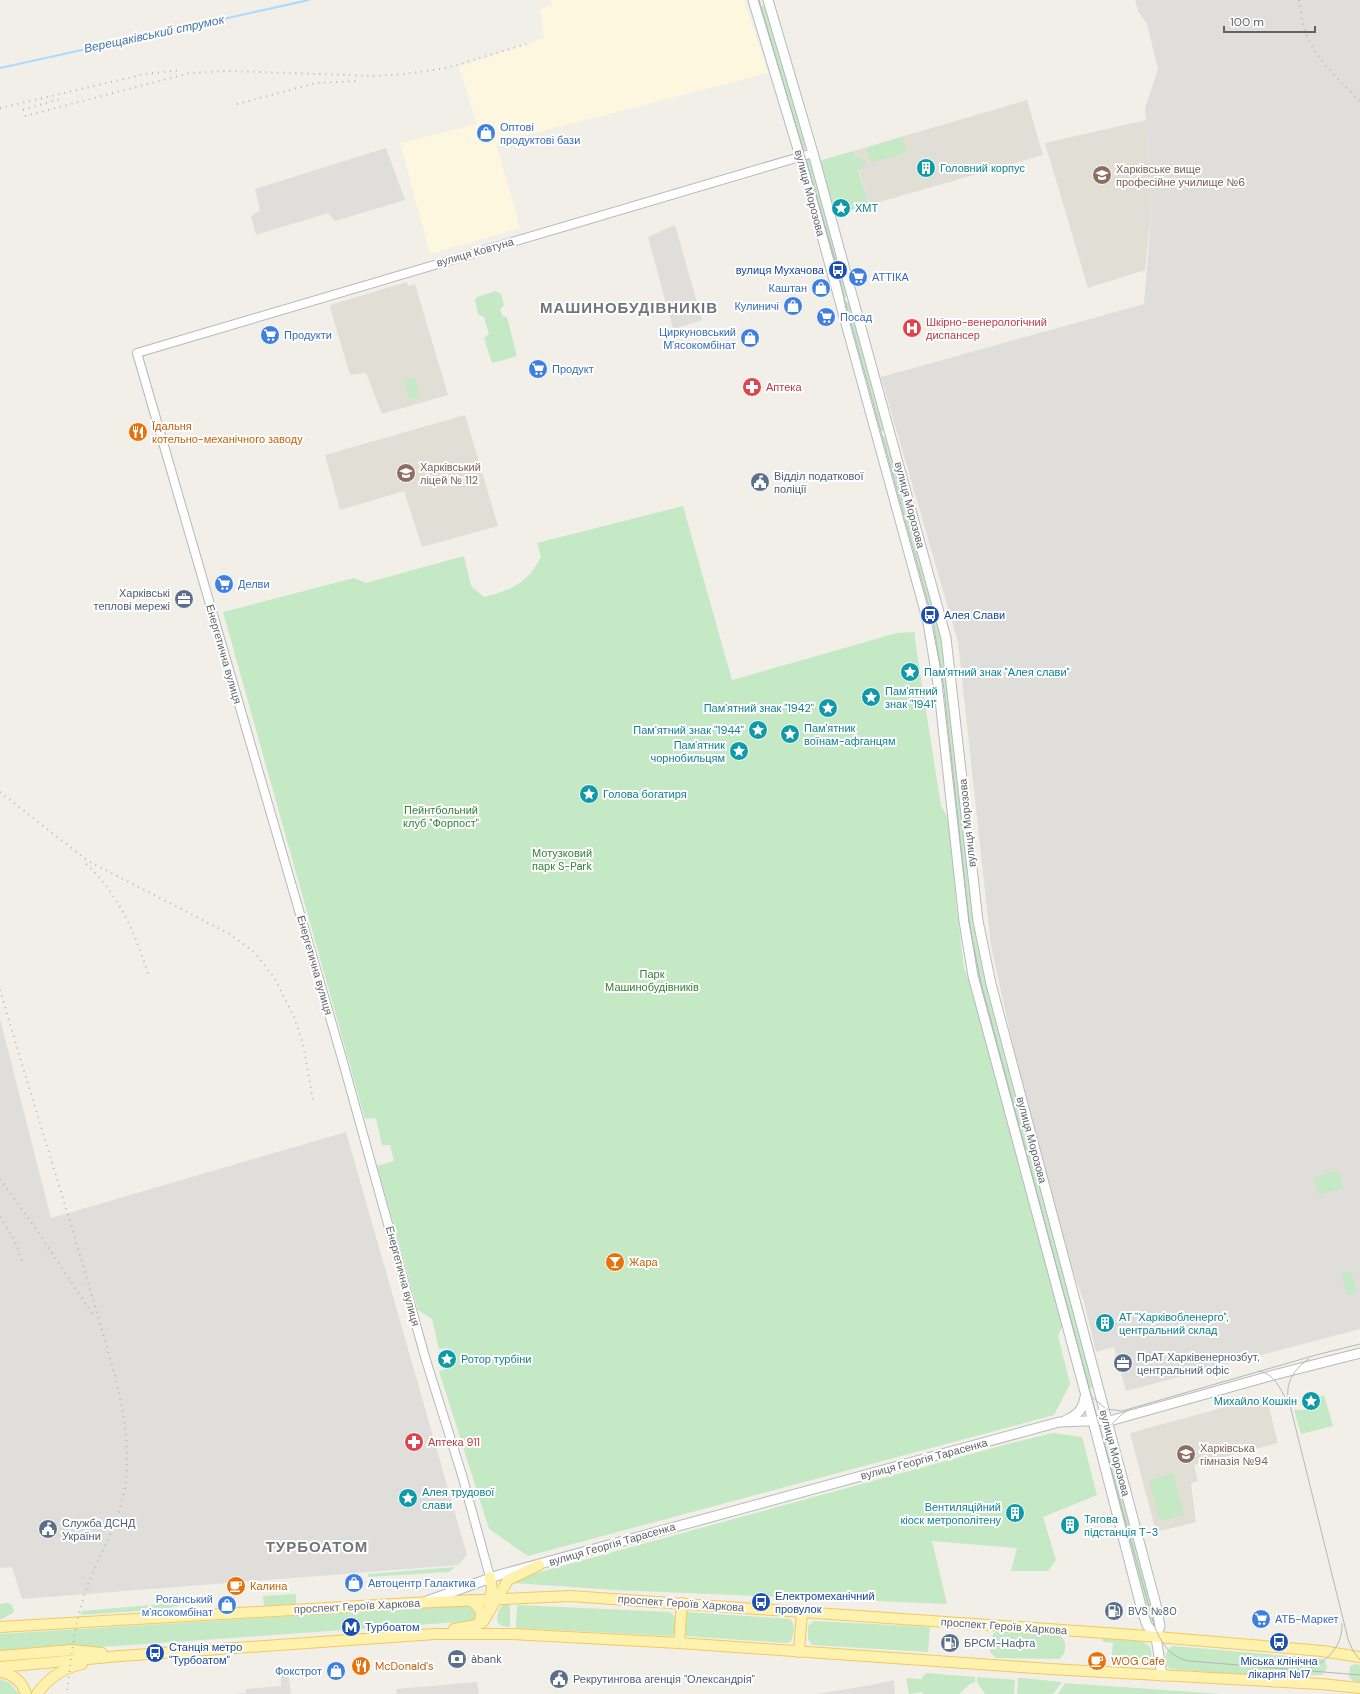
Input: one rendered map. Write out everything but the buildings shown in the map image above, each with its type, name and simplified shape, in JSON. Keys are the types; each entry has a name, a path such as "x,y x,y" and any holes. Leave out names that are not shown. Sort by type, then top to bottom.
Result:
{"main road":[{"name":"вулиця Морозова","path":"753,0 800,156 928,622 939,690 964,922 973,976 1143,1614 1147,1625 1156,1637"},
{"name":"вулиця Морозова","path":"768,0 813,153 946,638 978,921 997,1007 1160,1626"},
{"name":"вулиця Георгія Тарасенка","path":"422,1602 490,1577 539,1565 628,1539 1059,1422 1106,1421 1131,1416 1270,1376 1360,1353"},
{"path":"1059,1422 1078,1414 1082,1408 1085,1397"},
{"path":"435,1634 477,1625 483,1622 493,1599 511,1578 539,1565"},
{"path":"490,1577 493,1599"},
{"name":"проспект Героїв Харкова","path":"0,1627 422,1602 570,1596 802,1611 1156,1637 1322,1651 1360,1657"},
{"path":"470,1600 477,1605 481,1611 481,1620 477,1625"},
{"path":"679,1643 682,1603"},
{"path":"799,1652 802,1611"},
{"path":"1162,1676 1156,1637 1160,1626 1168,1634 1180,1639"},
{"path":"0,1667 120,1656 435,1634 512,1634 679,1643 1162,1676 1321,1684 1360,1688"},
{"path":"0,1656 72,1650 120,1656"},
{"path":"37,1694 49,1680 65,1670 120,1656"},
{"path":"0,1672 16,1678 22,1685 26,1694"}],"street":[{"name":"вулиця Ковтуна","path":"137,353 813,153"},
{"name":"Енергетична вулиця","path":"137,353 341,1054 425,1357 462,1474 490,1577"}],"shaded area":[{"name":"Оптові продуктові бази","path":"550,0 744,0 768,73 496,143 520,228 430,254 400,143 477,124 459,67 544,38 540,10 552,4"},
{"path":"1135,0 1360,0 1360,1329 1126,1391 1114,1347 1096,1352 1084,1302 1062,1240 1024,1096 991,946 958,642 881,377 1144,304 1152,206 1145,108 1158,69 1147,24 1138,11"},
{"path":"1027,100 1043,155 869,205 853,151"},
{"name":"Харківське вище професійне училище №6","path":"1146,120 1152,206 1145,270 1088,288 1045,143"},
{"path":"386,148 405,200 335,221 328,213 256,235 251,216 260,210 255,189"},
{"path":"675,225 702,320 673,329 648,237"},
{"path":"407,282 408,286 415,284 448,395 382,414 366,373 350,375 330,307 333,304"},
{"name":"Харківський ліцей № 112","path":"465,415 498,526 422,547 404,491 340,510 325,455"},
{"name":"Турбоатом","path":"0,1019 51,1218 346,1132 467,1555 458,1565 22,1599 12,1567 0,1568"},
{"name":"Харківська гімназія №94","path":"1266,1396 1278,1443 1194,1465 1198,1481 1191,1484 1196,1522 1156,1532 1130,1433"},
{"path":"288,1673 291,1694 234,1694 246,1693 246,1689 281,1686 281,1674"},
{"path":"894,1680 895,1694 817,1694 871,1685"},
{"path":"477,1682 479,1694 397,1694 396,1689"}],"green space":[{"path":"766,5 809,148 800,151 759,7"},
{"path":"902,137 907,152 871,163 866,148"},
{"path":"853,151 855,158 858,157 864,159 866,165 858,170 869,205 835,215 819,161"},
{"path":"811,155 849,296 841,298 802,158"},
{"path":"496,291 501,294 504,305 500,310 503,316 507,317 517,356 492,363 484,338 489,334 484,317 478,314 475,300 477,297"},
{"path":"851,301 886,430 878,432 843,303"},
{"path":"414,377 420,396 410,399 404,380"},
{"path":"888,435 943,639 975,918 1095,1387 1086,1389 976,969 967,919 938,664 879,438"},
{"name":"Парк Машинобудівників","path":"683,506 732,680 897,633 915,632 941,806 947,816 952,844 956,902 964,968 971,986 1063,1325 1058,1336 1070,1384 1054,1415 528,1556 489,1529 439,1371 454,1367 448,1348 439,1349 432,1319 418,1310 377,1166 394,1161 390,1145 382,1145 376,1118 365,1119 223,612 354,578 366,583 464,556 471,586 484,597 510,589 524,580 536,566 541,557 537,543"},
{"path":"1339,1170 1343,1188 1319,1195 1314,1177"},
{"path":"1351,1271 1357,1292 1347,1295 1341,1274"},
{"path":"1324,1395 1333,1426 1301,1434 1294,1410 1309,1409 1317,1404 1317,1398"},
{"path":"1053,1433 1082,1437 1097,1495 1043,1517 1056,1560 1048,1571 1011,1571 1017,1548 932,1541 947,1604 615,1590 515,1583 522,1577 1004,1445"},
{"path":"1110,1445 1157,1621 1149,1622 1101,1447"},
{"path":"1173,1474 1184,1515 1160,1521 1149,1480"},
{"path":"455,1567 449,1572 368,1577 368,1574"},
{"path":"296,1594 296,1604 264,1606 263,1596"},
{"path":"184,1602 185,1604 165,1609 81,1615 82,1611"},
{"path":"9,1603 13,1607 14,1612 0,1620 0,1604"},
{"path":"468,1605 477,1608 475,1621 0,1654 0,1634"},
{"path":"503,1605 510,1605 510,1627 501,1626 497,1618 499,1610"},
{"path":"517,1605 670,1612 675,1617 675,1633 671,1636 516,1628"},
{"path":"686,1612 790,1619 794,1627 794,1633 791,1641 787,1643 685,1636"},
{"path":"814,1621 930,1627 928,1652 812,1645 808,1639 808,1626"},
{"path":"997,1630 1058,1634 1063,1638 1065,1643 1064,1654 1059,1659 996,1658 990,1652 993,1634"},
{"path":"1104,1638 1142,1641 1150,1647 1150,1660 1139,1665 1111,1663 1113,1643 1104,1642 1102,1640"},
{"path":"1173,1646 1323,1659 1327,1668 1322,1675 1276,1674 1261,1676 1170,1669 1165,1664 1165,1656 1168,1650"},
{"path":"1354,1664 1360,1665 1360,1682 1353,1681 1349,1677 1350,1667"},
{"path":"926,1673 975,1677 975,1682 970,1684 959,1694 923,1694 922,1692 909,1694 906,1678 921,1679"},
{"path":"977,1677 1015,1680 1014,1694 985,1694 977,1682"},
{"path":"1018,1678 1062,1682 1053,1694 1017,1694"},
{"path":"0,1679 10,1683 19,1694 0,1694"},
{"path":"1065,1683 1221,1694 1058,1694"}],"waterway":[{"name":"Верещаківський струмок","path":"0,68 309,0"}],"tram line":[{"path":"759,0 838,270 846,309 930,615 940,665 969,923 981,983 1091,1396 1106,1409 1122,1411 1316,1355 1360,1344"},
{"path":"1309,1359 1296,1370 1290,1380 1288,1397 1348,1639 1353,1651 1360,1660"},
{"path":"1258,1371 1264,1372 1276,1382 1287,1401"},
{"path":"1091,1396 1154,1625 1167,1649 1177,1657 1190,1661 1360,1675"},
{"path":"1106,1445 1107,1434 1111,1425 1127,1411"},
{"path":"1306,1669 1320,1663 1332,1653 1340,1640 1342,1624"}],"railway":[{"path":"1299,0 1304,26 1310,44 1322,61 1360,102"},
{"path":"25,116 190,73 229,71 377,76 405,74 446,68 530,43"},
{"path":"0,108 145,74 180,70"},
{"path":"237,104 316,83 356,81"},
{"path":"23,110 63,98"},
{"path":"0,792 88,861 230,934 255,953 274,977 294,1017 303,1044 313,1100"},
{"path":"86,864 108,888 125,916 149,977"},
{"path":"0,990 117,1383 125,1431 127,1455 124,1493 121,1506 94,1569 80,1609 72,1652 67,1694"},
{"path":"0,1179 34,1226 93,1315"},
{"path":"0,1217 14,1239 23,1264"}],"place":[{"name":"Оптові продуктові бази","path":"486,133"},
{"name":"Головний корпус","path":"926,168"},
{"name":"Харківське вище професійне училище №6","path":"1102,175"},
{"name":"ХМТ","path":"841,208"},
{"name":"вулиця Мухачова","path":"838,270"},
{"name":"АТТІКА","path":"858,277"},
{"name":"Каштан","path":"821,288"},
{"name":"Кулиничі","path":"793,306"},
{"name":"Посад","path":"826,317"},
{"name":"Шкірно-венерологічний диспансер","path":"912,328"},
{"name":"Продукти","path":"270,335"},
{"name":"Циркуновський М'ясокомбінат","path":"750,338"},
{"name":"Продукт","path":"538,369"},
{"name":"Аптека","path":"752,387"},
{"name":"Їдальня котельно-механічного заводу","path":"138,432"},
{"name":"Харківський ліцей № 112","path":"406,473"},
{"name":"Відділ податкової поліції","path":"760,482"},
{"name":"Делви","path":"224,584"},
{"name":"Харківські теплові мережі","path":"184,599"},
{"name":"Алея Слави","path":"930,615"},
{"name":"Пам'ятний знак \"Алея слави\"","path":"910,672"},
{"name":"Пам'ятний знак \"1941\"","path":"871,697"},
{"name":"Пам'ятний знак \"1942\"","path":"828,708"},
{"name":"Пам'ятний знак \"1944\"","path":"758,730"},
{"name":"Пам'ятник воїнам-афганцям","path":"790,734"},
{"name":"Пам'ятник чорнобильцям","path":"739,751"},
{"name":"Голова богатиря","path":"589,794"},
{"name":"Жара","path":"615,1262"},
{"name":"АТ \"Харківобленерго\", центральний склад","path":"1105,1323"},
{"name":"Ротор турбіни","path":"447,1359"},
{"name":"ПрАТ Харківенернозбут, центральний офіс","path":"1123,1363"},
{"name":"Михайло Кошкін","path":"1311,1401"},
{"name":"Аптека 911","path":"414,1442"},
{"name":"Харківська гімназія №94","path":"1186,1454"},
{"name":"Алея трудової слави","path":"408,1498"},
{"name":"Вентиляційний кіоск метрополітену","path":"1015,1513"},
{"name":"Тягова підстанція Т-3","path":"1070,1525"},
{"name":"Служба ДСНД України","path":"48,1529"},
{"name":"Автоцентр Галактика","path":"354,1583"},
{"name":"Калина","path":"236,1586"},
{"name":"Електромеханічний провулок","path":"761,1602"},
{"name":"Роганський м'ясокомбінат","path":"227,1605"},
{"name":"BVS №80","path":"1114,1611"},
{"name":"АТБ-Маркет","path":"1261,1619"},
{"name":"Турбоатом","path":"351,1627"},
{"name":"Міська клінічна лікарня №17","path":"1279,1642"},
{"name":"БРСМ-Нафта","path":"950,1643"},
{"name":"Станція метро \"Турбоатом\"","path":"155,1653"},
{"name":"àbank","path":"457,1659"},
{"name":"WOG Cafe","path":"1097,1661"},
{"name":"McDonald's","path":"361,1666"},
{"name":"Фокстрот","path":"336,1671"},
{"name":"Рекрутингова агенція \"Олександрія\"","path":"559,1679"}],"district":[{"name":"МАШИНОБУДІВНИКІВ","path":"629,308"},
{"name":"ТУРБОАТОМ","path":"317,1547"}],"park label":[{"name":"Пейнтбольний клуб \"Форпост\"","path":"441,816"},
{"name":"Мотузковий парк S-Park","path":"562,859"}]}
